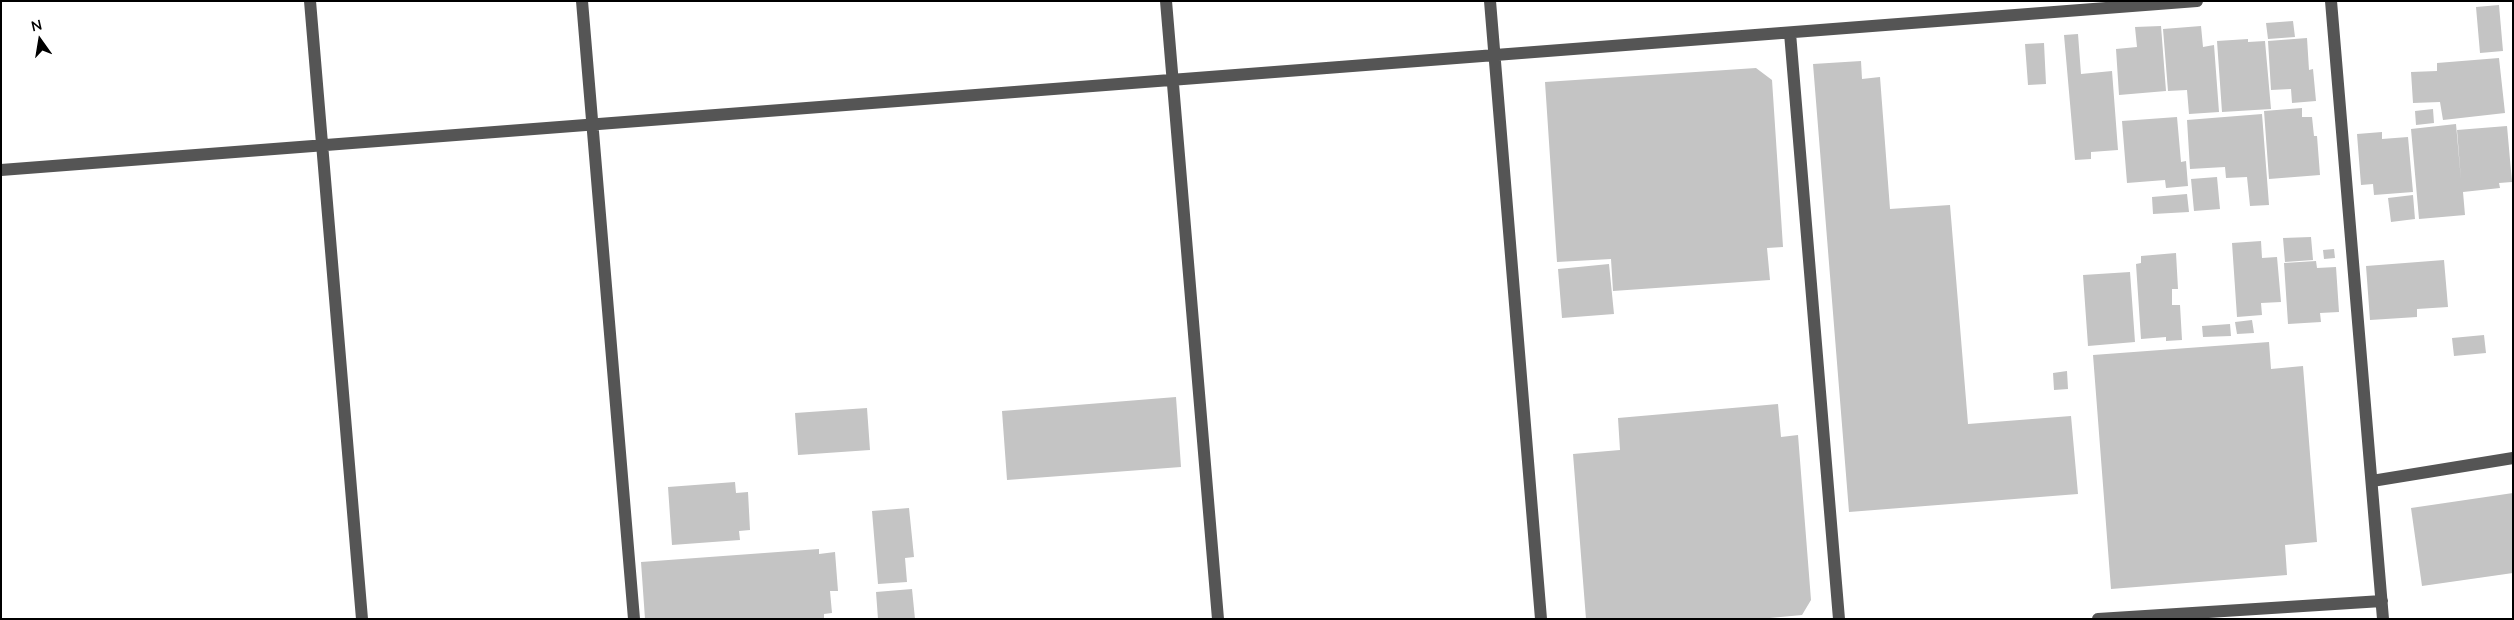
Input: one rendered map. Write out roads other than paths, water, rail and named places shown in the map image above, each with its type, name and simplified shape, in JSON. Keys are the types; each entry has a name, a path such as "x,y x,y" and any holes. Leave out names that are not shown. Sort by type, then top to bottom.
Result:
{"street":[{"path":"310,1 362,619"},
{"path":"582,1 634,619"},
{"path":"1166,1 1218,619"},
{"path":"1490,1 1541,619"},
{"path":"1,170 592,126 1172,78 1494,56 2197,1"},
{"path":"2331,1 2383,619"},
{"path":"1790,33 1839,619"},
{"path":"2372,481 2513,458"},
{"path":"2098,619 2382,601"}]}
